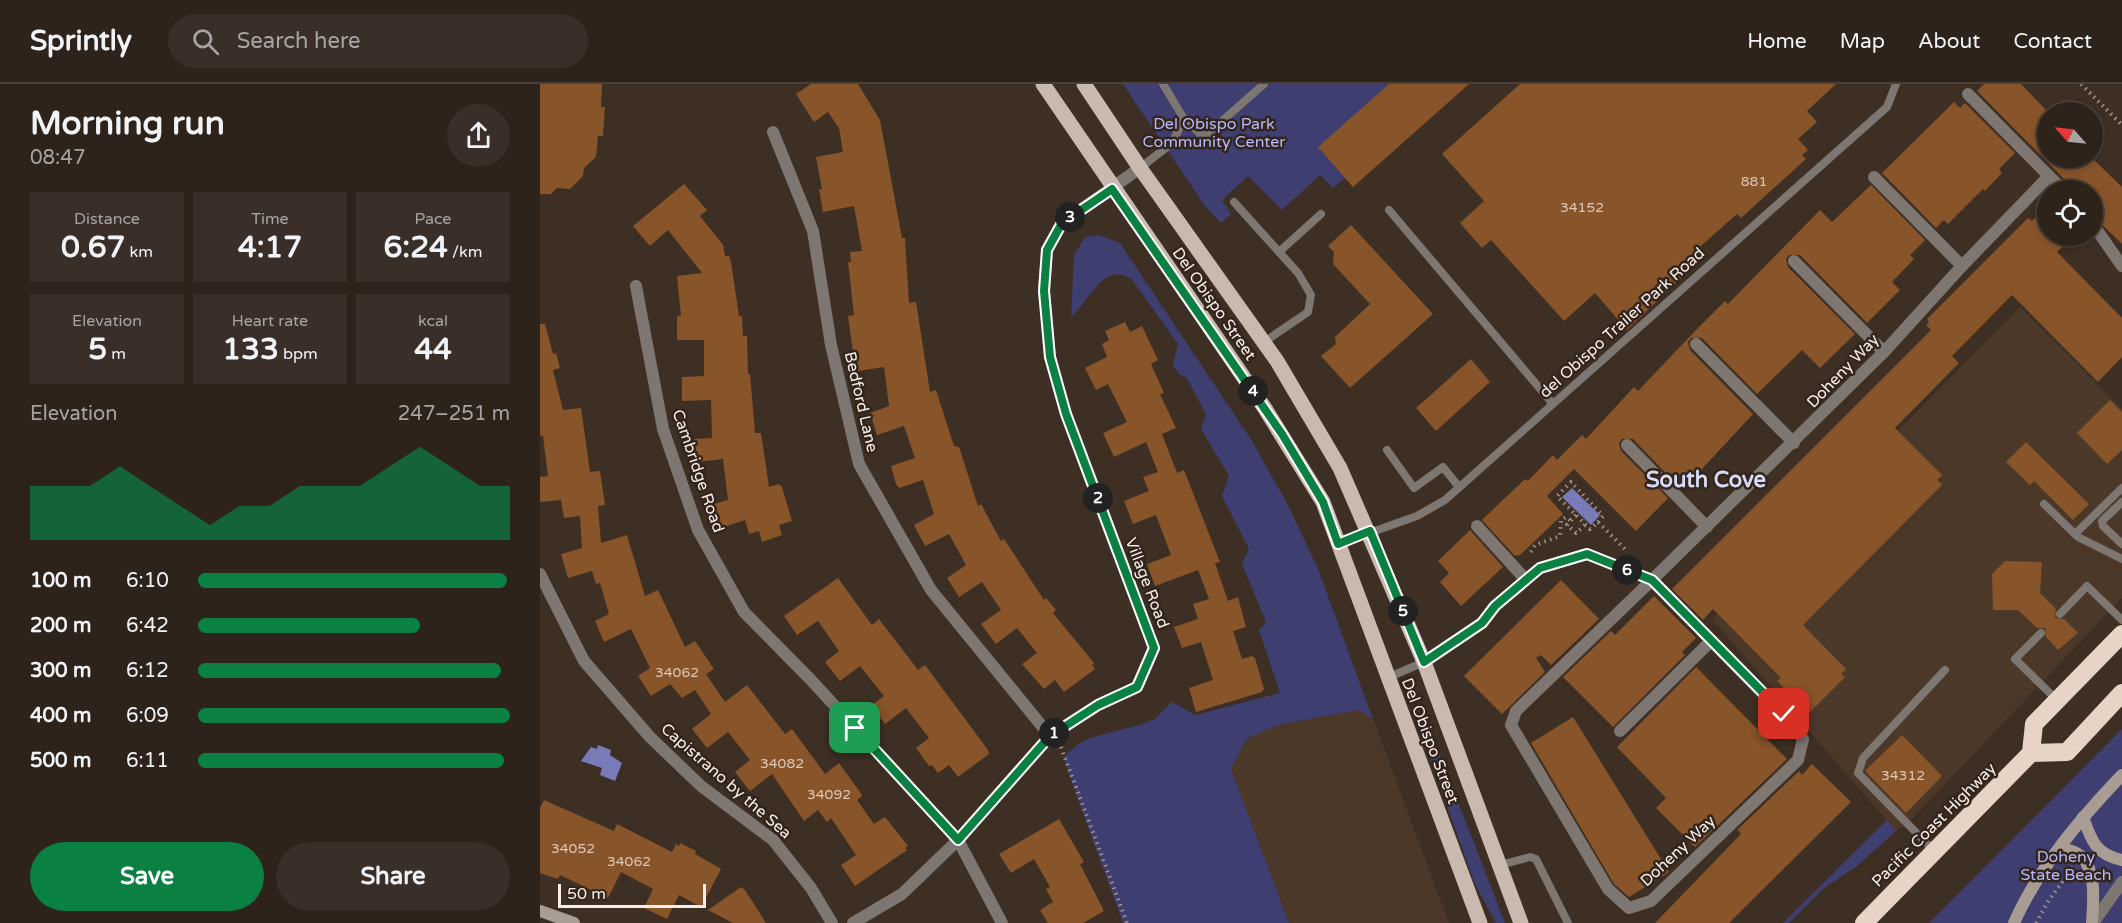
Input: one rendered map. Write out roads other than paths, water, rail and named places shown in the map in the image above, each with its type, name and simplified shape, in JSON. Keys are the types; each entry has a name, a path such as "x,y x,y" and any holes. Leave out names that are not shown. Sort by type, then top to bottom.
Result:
{"highway":[{"path":"2122,634 2034,724 2031,753 2067,752 2122,693"},
{"name":"Pacific Coast Highway","path":"1864,923 2031,753"}],"main road":[{"name":"Del Obispo Street","path":"1043,84 1112,189 1282,434 1323,502 1480,923"},
{"name":"Del Obispo Street","path":"1084,84 1140,168 1264,342 1310,411 1340,468 1370,531 1424,662 1521,923"}],"street":[{"path":"1968,94 2053,180"},
{"name":"Bedford Lane","path":"773,132 813,231 831,345 859,464 932,590 1052,734"},
{"name":"Village Road","path":"853,923 902,894 958,840 1052,734 1098,705 1137,687 1154,648 1066,414 1050,357 1044,291 1047,250 1062,223 1140,168"},
{"name":"Doheny Way","path":"1424,662 1482,623 1495,606 1540,568 1587,554 1652,580 1784,714 1803,740 1798,760 1651,901 1629,908 1608,889 1511,725 1516,711 1652,580 1707,527 1794,443 1884,352 1962,266 2049,176"},
{"path":"1874,177 1962,266"},
{"path":"2103,239 2122,266"},
{"path":"1794,261 1884,352"},
{"name":"Cambridge Road","path":"636,286 663,429 698,531 744,612 811,680 958,840 1002,923"},
{"path":"1696,344 1794,443"},
{"path":"1627,445 1707,527"},
{"path":"1477,526 1526,580"},
{"name":"Capistrano by the Sea","path":"540,574 584,661 650,737 701,786 773,840 811,888 832,923"},
{"path":"1620,731 1711,641"},
{"path":"2014,923 2060,848 2083,817 2122,775"},
{"path":"2083,817 2091,840 2099,851 2109,858 2122,860"},
{"path":"2060,848 2081,855 2090,869 2093,898 2092,923"},
{"path":"2092,923 2122,882"},
{"path":"540,910 574,923"}],"lane":[{"path":"1163,84 1184,119 1204,137 1264,84"},
{"name":"del Obispo Trailer Park Road","path":"1338,544 1417,516 1445,500 1887,107 1896,84"},
{"path":"1140,168 1173,143 1184,119"},
{"path":"1234,202 1298,273 1311,295 1308,312 1264,342"},
{"path":"1389,210 1553,404"},
{"path":"1279,252 1321,214"},
{"path":"1387,450 1414,488 1443,467 1459,488"},
{"path":"2075,534 2122,488"},
{"path":"2122,502 2102,521 2103,526 2122,544"},
{"path":"2044,504 2075,534 2122,559"},
{"path":"2060,614 2087,586 2122,621"},
{"path":"2041,633 2016,659 2058,700"},
{"path":"1387,678 1424,662"},
{"path":"1935,852 1858,773 1863,758 1945,670"},
{"path":"1500,865 1530,857 1536,859 1568,923"}],"water":[{"path":"1572,488 1600,515 1591,525 1562,497"},
{"path":"598,745 611,750 610,755 622,763 615,781 600,775 602,768 581,761 591,747 597,749"}],"district":[{"name":"South Cove","path":"1706,480"}],"park label":[{"name":"Del Obispo Park Community Center","path":"1214,133"},
{"name":"Doheny State Beach","path":"2066,866"}]}
